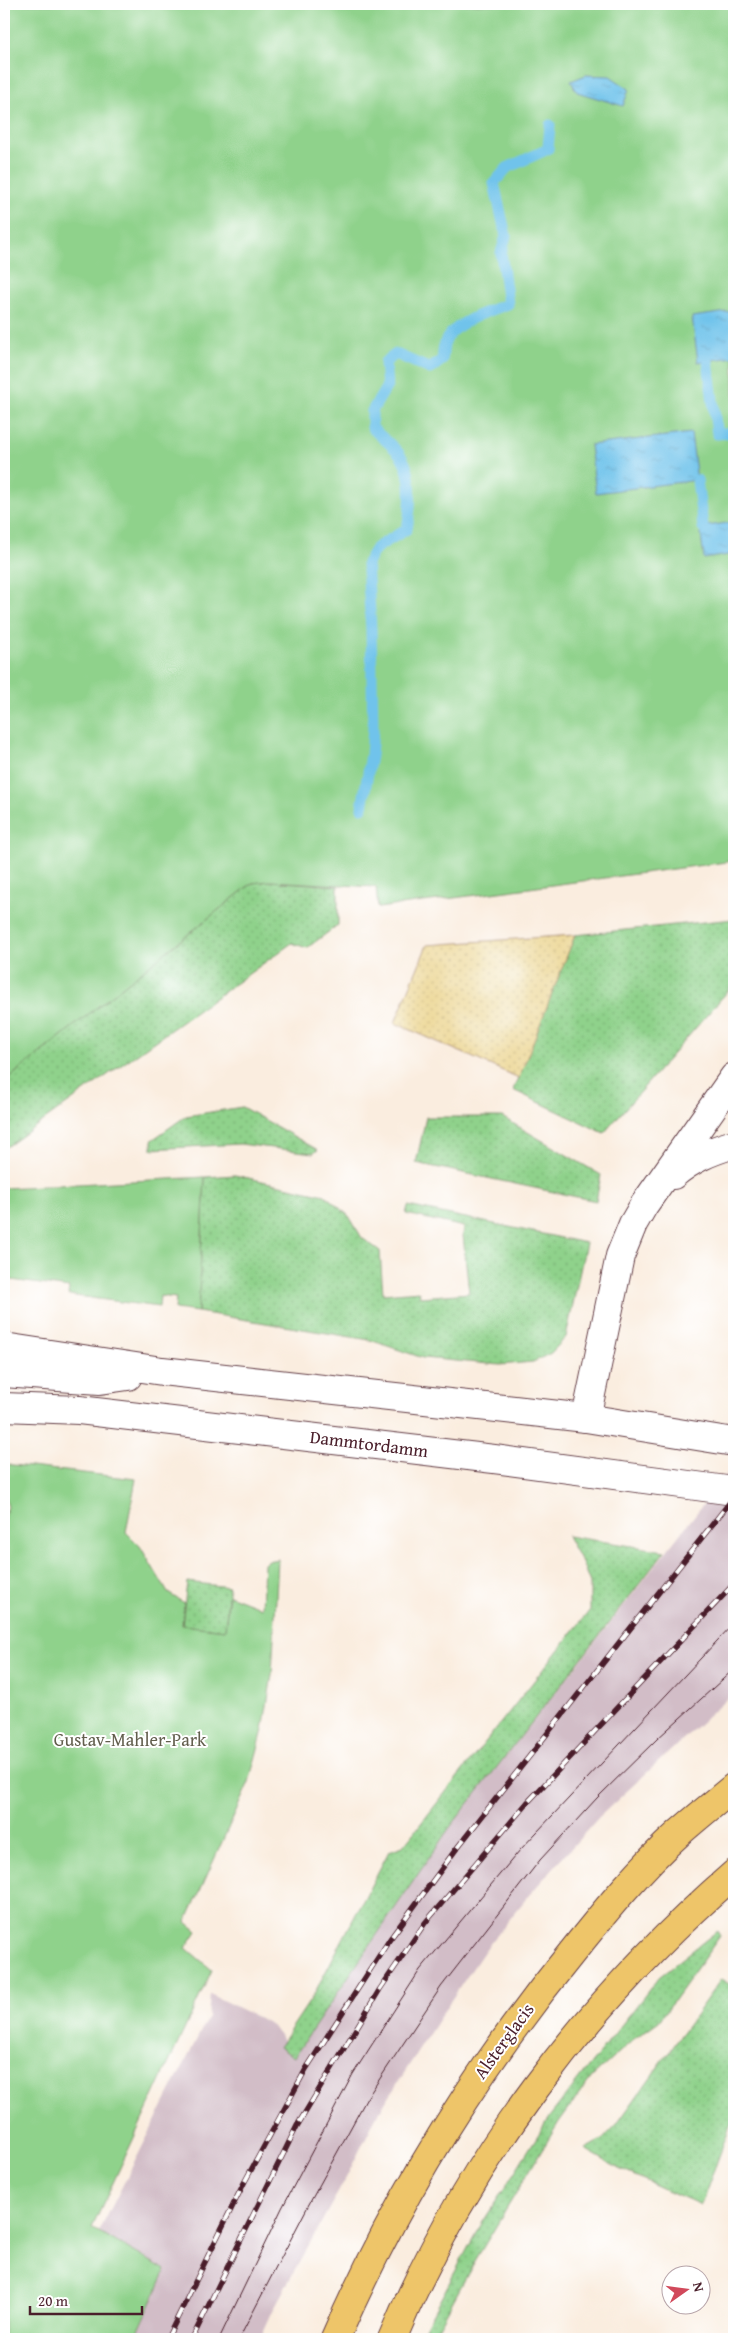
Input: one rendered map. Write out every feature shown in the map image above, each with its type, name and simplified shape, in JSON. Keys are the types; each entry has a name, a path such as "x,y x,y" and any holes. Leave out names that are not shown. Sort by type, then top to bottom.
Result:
{"main road":[{"name":"Alsterglacis","path":"335,2339 357,2289 404,2196 472,2084 551,1977 612,1901 678,1834 734,1787"},
{"path":"392,2339 406,2304 451,2220 492,2149 530,2094 617,1988 658,1943 734,1874"}],"street":[{"path":"586,1418 620,1256 632,1224 734,1076"},
{"path":"659,1187 684,1165 704,1154 734,1144"},
{"path":"4,1346 162,1371 586,1418 734,1442"},
{"path":"4,1374 100,1380 162,1371"},
{"name":"Dammtordamm","path":"4,1407 79,1410 494,1459 734,1491"}],"shaded area":[{"path":"734,1465 734,1692 599,1817 529,1895 485,1950 376,2117 346,2178 275,2306 260,2339 135,2339 166,2270 99,2232 208,2017 210,1994 271,2024 294,2056 448,1830"}],"green space":[{"path":"4,4 734,4 734,861 378,908 376,887 270,881 252,883 4,1082"},
{"path":"270,881 338,886 338,925 307,948 292,943 4,1149 4,1082 252,883"},
{"path":"734,919 734,984 604,1133 513,1090 575,935"},
{"path":"242,1107 318,1150 313,1153 240,1144 152,1149 152,1140 186,1116"},
{"path":"426,1117 502,1117 601,1175 596,1201 416,1163"},
{"path":"235,1175 325,1195 349,1216 362,1238 380,1251 383,1294 419,1291 420,1297 469,1293 463,1235 464,1227 406,1214 408,1206 586,1243 566,1337 551,1353 533,1362 500,1365 423,1358 370,1340 198,1312 205,1177"},
{"path":"205,1177 198,1312 175,1309 176,1298 160,1296 159,1307 68,1295 69,1288 4,1279 4,1188"},
{"name":"Gustav-Mahler-Park","path":"4,1464 136,1479 126,1532 140,1546 168,1593 184,1603 182,1625 225,1630 229,1595 262,1608 264,1564 267,1561 278,1559 272,1675 263,1730 249,1782 186,1922 197,1931 186,1948 212,1970 92,2228 166,2270 135,2339 4,2339 4,1516 8,1507 4,1495"},
{"path":"567,1536 665,1551 448,1830 294,2057 279,2047 313,1996 389,1851 403,1846 590,1610 590,1583 583,1565"},
{"path":"187,1582 229,1587 225,1630 182,1625"},
{"path":"717,1931 720,1936 659,2021 634,2039 592,2077 559,2122 475,2261 432,2339 419,2339 476,2233 550,2116 659,1977"},
{"path":"721,1979 734,1987 734,2116 701,2205 619,2169 585,2149 603,2139 617,2124"}],"sand":[{"path":"575,935 519,1078 395,1023 427,945"}],"water":[{"path":"586,75 610,76 629,89 623,106 577,92 571,81"},
{"path":"734,311 734,357 698,362 692,317"},
{"path":"691,433 697,480 596,493 590,445"},
{"path":"734,522 734,554 704,559 700,527"}],"waterway":[{"path":"362,808 371,755 373,729 371,629 367,563 376,548 407,529 410,511 410,482 405,464 395,449 372,428 372,411 387,386 385,362 396,354 430,369 442,360 444,345 454,330 471,319 508,304 501,253 506,236 494,183 507,168 548,149 550,125"},
{"path":"708,361 717,434 734,432"},
{"path":"697,480 703,527"}],"tram line":[{"path":"219,2339 282,2208 353,2074 420,1970 520,1850 734,1623"},
{"path":"239,2339 367,2098 441,1987 540,1860 597,1798 657,1739 734,1669"}],"railway":[{"path":"167,2339 244,2183 306,2069 390,1939 457,1848 734,1497"},
{"path":"192,2339 297,2126 380,1989 425,1923 527,1803 734,1584"}]}
